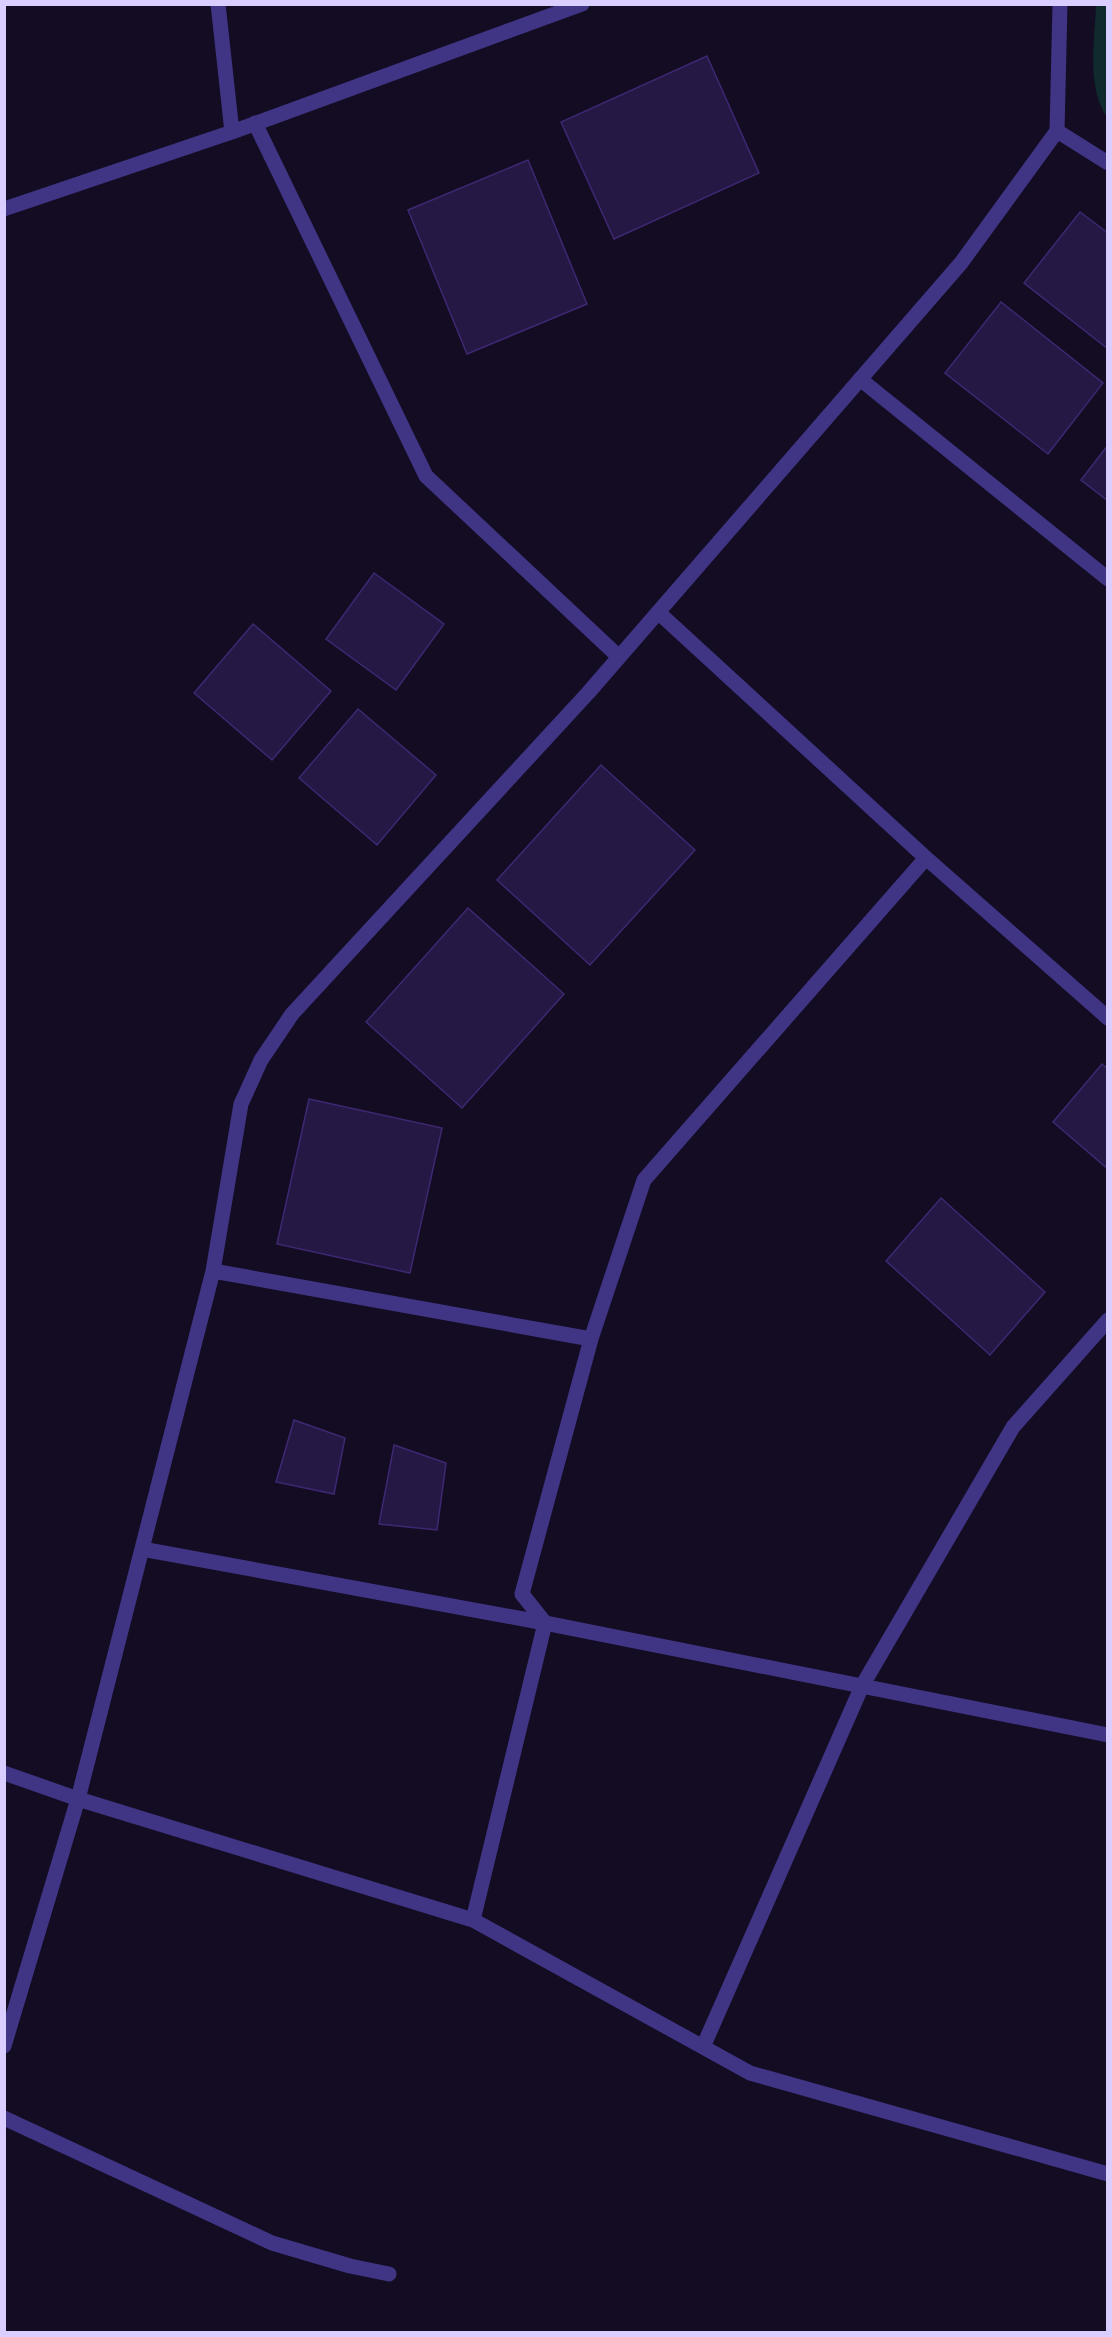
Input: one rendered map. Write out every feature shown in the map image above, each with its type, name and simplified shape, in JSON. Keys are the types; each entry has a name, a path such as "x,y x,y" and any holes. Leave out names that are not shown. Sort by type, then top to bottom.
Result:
{"street":[{"path":"218,4 232,132"},
{"path":"4,209 232,132 582,4"},
{"path":"4,2046 78,1799 213,1271 241,1104 261,1060 292,1014 619,657 961,263 1057,131 1060,4"},
{"path":"255,123 426,476 619,657"},
{"path":"1057,131 1107,163"},
{"path":"860,379 1107,579"},
{"path":"658,612 926,858 1107,1018"},
{"path":"545,1623 522,1594 591,1339 644,1180 926,858"},
{"path":"213,1271 591,1339"},
{"path":"703,2047 862,1686 1013,1427 1107,1320"},
{"path":"142,1549 545,1623 1107,1735"},
{"path":"473,1920 545,1623"},
{"path":"4,1773 78,1799 473,1920 750,2073 1107,2174"},
{"path":"4,2118 272,2243 340,2264 389,2274"}],"green space":[{"path":"1096,5 1107,5 1107,117 1100,105 1094,77"}],"building":[{"path":"707,56 759,173 614,239 561,122"},
{"path":"528,160 587,304 467,354 408,210"},
{"path":"1080,212 1108,233 1108,349 1024,283"},
{"path":"1001,302 1103,383 1048,454 945,373"},
{"path":"1108,445 1108,501 1081,480"},
{"path":"374,573 444,624 396,690 326,639"},
{"path":"253,624 331,691 272,760 194,693"},
{"path":"358,709 436,775 377,845 299,778"},
{"path":"601,765 695,850 590,965 497,880"},
{"path":"468,908 564,994 462,1108 366,1022"},
{"path":"1102,1064 1108,1069 1108,1169 1053,1122"},
{"path":"309,1099 442,1128 410,1273 277,1244"},
{"path":"941,1198 1045,1292 990,1355 886,1261"},
{"path":"294,1420 345,1438 334,1494 276,1482"},
{"path":"394,1445 446,1463 437,1530 379,1524"}]}
